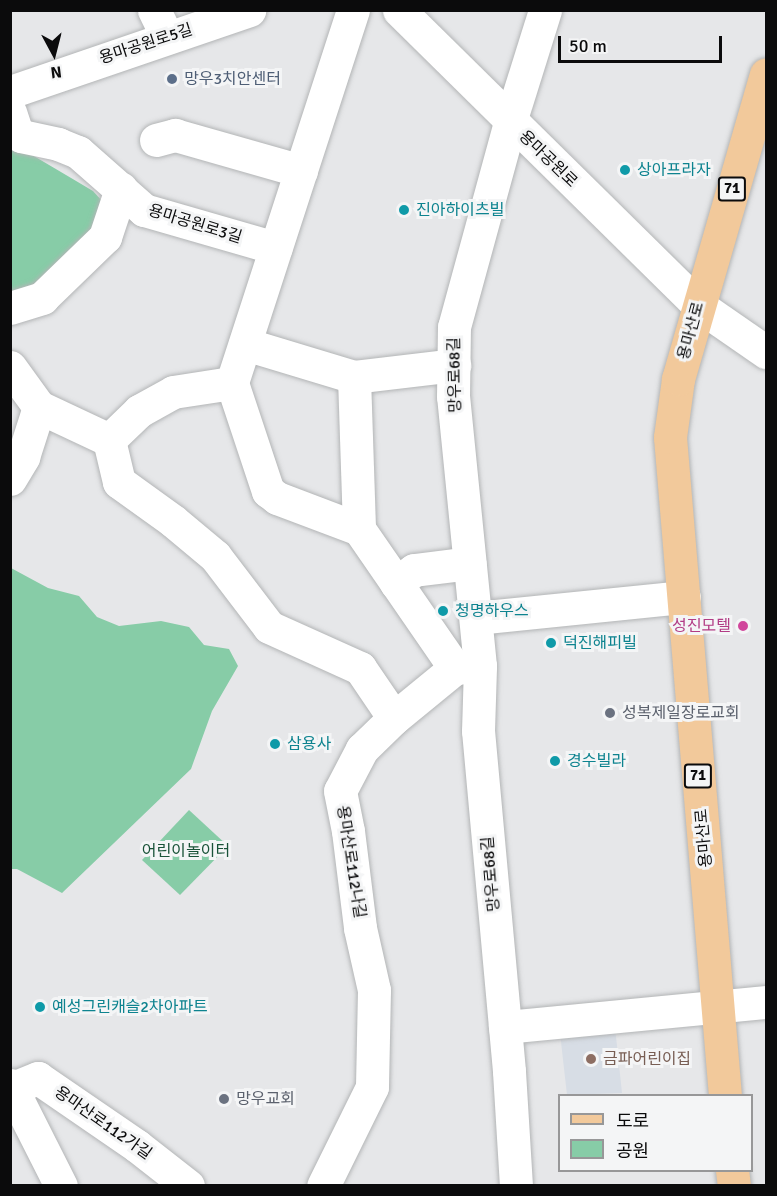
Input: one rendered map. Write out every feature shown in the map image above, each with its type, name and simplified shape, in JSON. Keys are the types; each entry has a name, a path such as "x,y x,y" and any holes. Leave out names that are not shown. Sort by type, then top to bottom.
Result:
{"main road":[{"name":"용마산로","path":"726,1094 670,437 678,380 766,74"}],"street":[{"name":"용마공원로5길","path":"10,92 160,24 249,10"},
{"path":"353,10 232,383 268,491 277,498 359,529"},
{"name":"용마공원로","path":"399,10 698,305 758,337"},
{"name":"망우로68길","path":"516,1185 505,1027 478,731 468,667 476,618 453,397 454,327 510,122 545,10"},
{"name":"용마공원로3길","path":"10,112 17,133 21,136 58,144 78,152 144,210 276,248"},
{"path":"156,140 175,135 301,171"},
{"path":"10,308 42,298 105,237 121,189"},
{"path":"245,344 354,378 454,365"},
{"path":"10,367 39,407 109,440"},
{"path":"109,440 119,482 173,521 214,556 269,627 360,668 394,718 468,667 396,583 359,529 354,378"},
{"path":"109,440 139,411 173,392 232,383"},
{"path":"10,479 23,457 39,407"},
{"path":"396,583 414,570 470,563"},
{"path":"476,618 684,597"},
{"name":"용마산로112나길","path":"323,1185 372,1087 374,990 360,928 348,831 340,791 362,749 394,718"},
{"path":"505,1027 766,1002"},
{"name":"용마산로112가길","path":"12,1087 38,1078 188,1185"},
{"path":"12,1087 61,1185"}],"shaded area":[{"name":"금파어린이집","path":"615,1027 622,1093 567,1094 560,1033"}],"green space":[{"path":"17,146 93,191 104,203 103,220 32,293 11,299 10,147"},
{"path":"11,568 48,588 79,596 97,617 119,626 161,621 189,627 204,645 229,649 238,666 212,711 191,769 62,893 17,869 11,869"},
{"name":"어린이놀이터","path":"189,810 228,846 180,895 142,860"}],"place":[{"name":"망우3치안센터","path":"172,79"},
{"name":"상아프라자","path":"625,170"},
{"name":"진아하이츠빌","path":"404,210"},
{"name":"청명하우스","path":"443,611"},
{"name":"성진모텔","path":"743,626"},
{"name":"덕진해피빌","path":"551,643"},
{"name":"성복제일장로교회","path":"610,713"},
{"name":"삼용사","path":"275,744"},
{"name":"경수빌라","path":"555,761"},
{"name":"예성그린캐슬2차아파트","path":"40,1007"},
{"name":"금파어린이집","path":"591,1059"},
{"name":"망우교회","path":"224,1099"}]}
